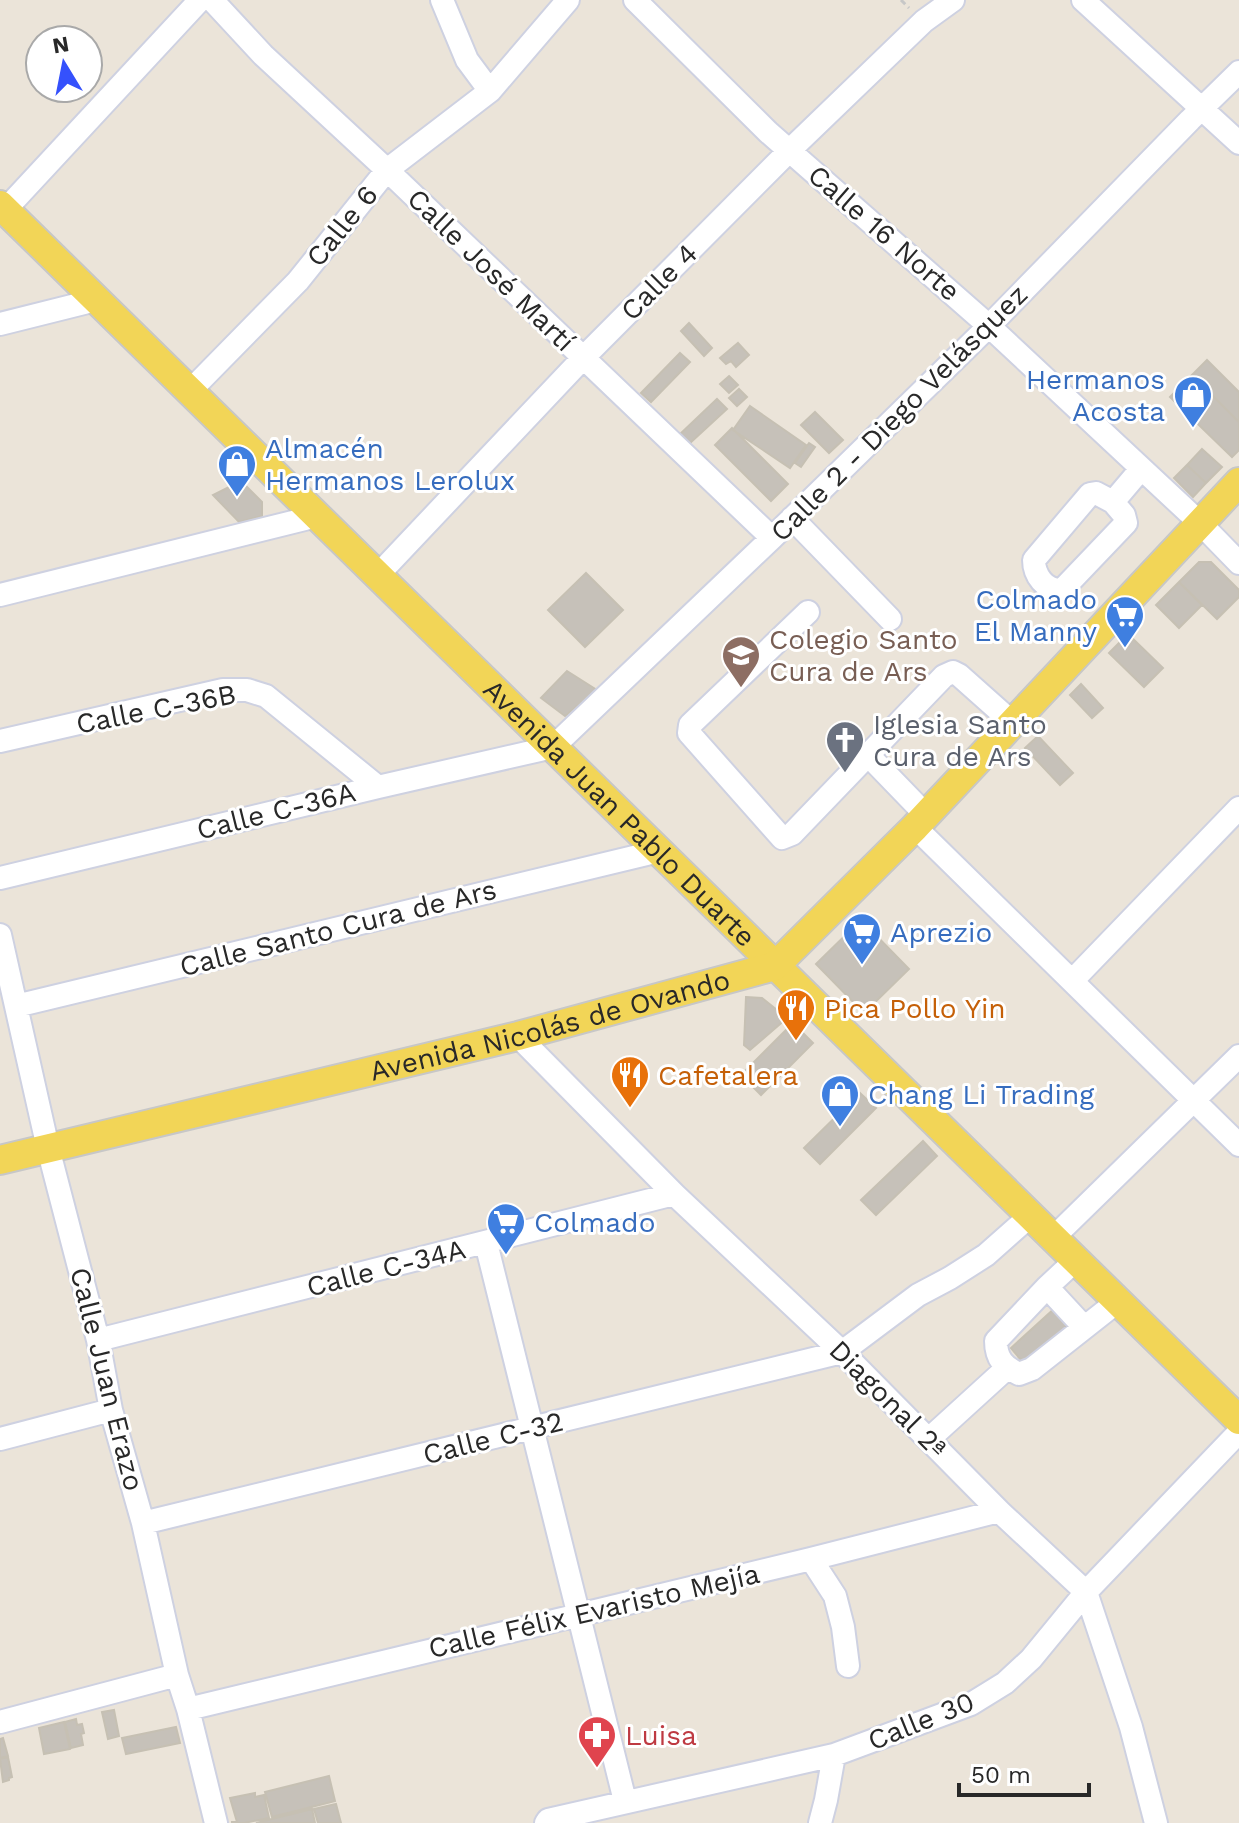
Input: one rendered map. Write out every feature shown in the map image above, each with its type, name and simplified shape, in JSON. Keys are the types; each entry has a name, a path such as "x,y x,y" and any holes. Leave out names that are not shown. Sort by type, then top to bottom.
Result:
{"main road":[{"name":"Avenida Juan Pablo Duarte","path":"3,207 1239,1420"},
{"name":"Avenida Nicolás de Ovando","path":"0,1160 518,1036 775,966 921,821 1239,482"}],"street":[{"path":"3,207 200,0"},
{"name":"Calle José Martí","path":"212,0 263,55 772,538"},
{"path":"442,0 467,60 490,91"},
{"name":"Calle 6","path":"189,392 298,281 387,170 490,91 568,0"},
{"name":"Calle 16 Norte","path":"635,0 790,150 989,326 1239,563"},
{"name":"Calle 4","path":"377,576 583,358 790,150 924,21 953,0"},
{"path":"1083,0 1239,143"},
{"name":"Calle 2 - Diego Velásquez","path":"553,747 989,326 1239,72"},
{"path":"0,324 96,300"},
{"path":"1113,502 1141,469"},
{"path":"1096,493 1113,502 1124,515 1126,523 1062,590 1045,586 1034,569 1034,560 1090,494 1096,493"},
{"path":"0,595 317,516"},
{"path":"792,518 890,619"},
{"path":"808,612 690,725 689,733 782,838 792,834 944,676 953,672 959,675 1013,723"},
{"name":"Calle C-36B","path":"0,741 223,690 247,690 266,696 378,787"},
{"name":"Calle C-36A","path":"0,878 553,747"},
{"path":"868,755 921,821 1072,981 1239,1145"},
{"path":"1072,981 1239,808"},
{"name":"Calle Santo Cura de Ars","path":"16,1006 659,851"},
{"name":"Calle Juan Erazo","path":"0,935 48,1148 98,1340 111,1410 143,1523 177,1675 216,1823"},
{"name":"Diagonal 2ª","path":"518,1036 674,1194 842,1352 999,1511 1086,1592 1131,1727 1156,1823"},
{"path":"1053,1238 1239,1056"},
{"name":"Calle C-34A","path":"98,1340 674,1194"},
{"path":"842,1352 918,1295 986,1255 1030,1216"},
{"path":"486,1243 625,1801"},
{"path":"1076,1260 996,1341 999,1360 1019,1374 1032,1369 1117,1302"},
{"path":"1047,1287 1084,1327"},
{"name":"Calle C-32","path":"143,1523 842,1352"},
{"path":"929,1439 1007,1368"},
{"path":"0,1439 111,1410"},
{"name":"Calle 30","path":"547,1822 625,1801 834,1755 971,1704 1005,1683 1031,1659 1086,1592 1239,1432"},
{"name":"Calle Félix Evaristo Mejía","path":"188,1709 999,1511"},
{"path":"811,1559 835,1596 848,1666"},
{"path":"0,1722 177,1675"},
{"path":"820,1823 834,1755"}],"building":[{"path":"689,323 712,348 704,356 681,331"},
{"path":"738,343 749,355 736,367 731,361 726,364 720,358"},
{"path":"680,353 690,362 651,402 641,393"},
{"path":"1207,360 1239,392 1239,422 1192,375"},
{"path":"1192,375 1239,422 1239,450 1232,457 1170,397"},
{"path":"729,376 738,385 729,393 720,384"},
{"path":"739,389 747,397 737,406 729,398"},
{"path":"717,399 727,409 688,445 678,436"},
{"path":"750,406 806,445 790,468 733,430"},
{"path":"815,412 843,440 829,453 801,425"},
{"path":"732,428 788,484 771,501 715,445"},
{"path":"809,443 815,447 801,467 795,463"},
{"path":"1202,449 1222,467 1206,483 1187,465"},
{"path":"1187,465 1206,483 1193,497 1174,478"},
{"name":"Almacén Hermanos Lerolux","path":"241,481 262,502 262,516 239,522 213,495"},
{"path":"1199,562 1211,562 1239,590 1239,597 1217,619 1179,582"},
{"path":"586,573 623,610 585,647 548,610"},
{"path":"1179,582 1202,605 1179,628 1156,605"},
{"path":"1128,634 1163,668 1144,687 1109,653"},
{"path":"567,671 597,690 565,716 541,698"},
{"path":"1081,684 1103,708 1092,718 1070,695"},
{"path":"1038,736 1073,773 1060,785 1025,748"},
{"name":"Aprezio","path":"861,920 909,969 864,1013 816,964"},
{"path":"746,997 762,998 787,1018 750,1050 744,1045"},
{"path":"793,1023 813,1043 761,1095 741,1075"},
{"name":"Chang Li Trading","path":"860,1093 876,1108 820,1164 804,1148"},
{"path":"923,1141 937,1156 876,1215 861,1200"},
{"path":"1055,1308 1070,1324 1025,1365 1011,1348"},
{"path":"114,1710 119,1736 108,1739 102,1712"},
{"path":"76,1719 77,1725 82,1724 83,1745 71,1748 65,1722"},
{"path":"64,1722 70,1749 44,1754 39,1728"},
{"path":"176,1727 180,1743 126,1754 122,1738"},
{"path":"3,1738 8,1756 0,1758 0,1739"},
{"path":"8,1757 12,1777 3,1782 0,1759"},
{"path":"329,1776 335,1801 272,1817 265,1792"},
{"path":"255,1793 255,1797 264,1795 269,1818 232,1823 237,1822 230,1798"},
{"path":"336,1804 341,1823 318,1823 314,1809"},
{"path":"312,1809 315,1823 256,1823"}],"place":[{"name":"Hermanos Acosta","path":"1193,429"},
{"name":"Almacén Hermanos Lerolux","path":"237,498"},
{"name":"Colmado El Manny","path":"1125,649"},
{"name":"Colegio Santo Cura de Ars","path":"741,689"},
{"name":"Iglesia Santo Cura de Ars","path":"845,774"},
{"name":"Aprezio","path":"862,966"},
{"name":"Pica Pollo Yin","path":"796,1042"},
{"name":"Cafetalera","path":"630,1109"},
{"name":"Chang Li Trading","path":"840,1128"},
{"name":"Colmado","path":"506,1256"},
{"name":"Luisa","path":"597,1769"}]}
